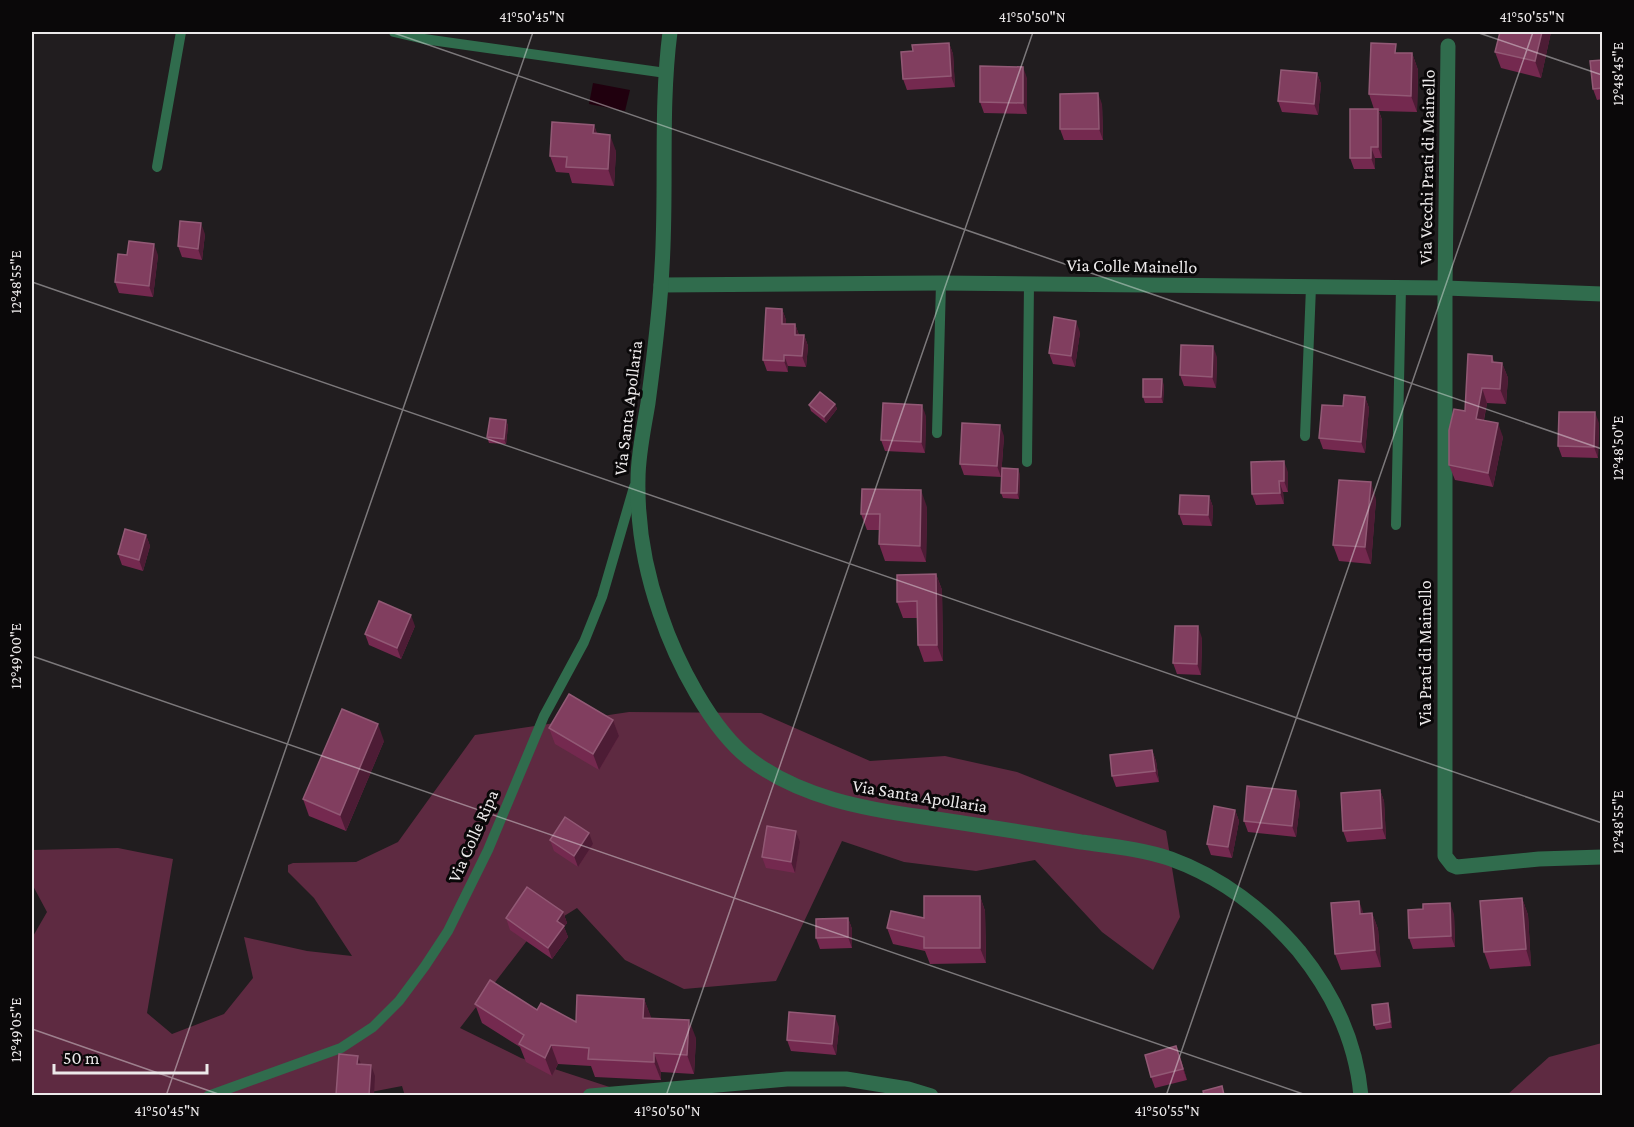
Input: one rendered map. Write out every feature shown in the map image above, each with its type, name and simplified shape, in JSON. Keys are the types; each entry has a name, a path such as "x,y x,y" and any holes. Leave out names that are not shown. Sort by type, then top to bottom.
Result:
{"street":[{"name":"Via Santa Apollaria","path":"670,32 666,73 661,285 655,354 638,475 639,525 644,556 663,623 681,664 702,701 724,733 744,754 769,772 804,790 840,802 887,812 1117,847 1169,858 1211,878 1245,900 1278,926 1307,962 1331,998 1349,1036 1359,1074 1361,1095"},
{"name":"Via Vecchi Prati di Mainello","path":"1445,288 1448,46"},
{"name":"Via Colle Mainello","path":"661,285 941,283 1445,288 1602,294"},
{"name":"Via Prati di Mainello","path":"1445,288 1445,856 1452,865 1457,867 1539,859 1602,857"},
{"path":"590,1095 787,1079 846,1079 931,1095"}],"lane":[{"path":"158,166 181,32"},
{"path":"394,32 424,39 666,73"},
{"path":"937,433 941,283"},
{"path":"1027,462 1029,284"},
{"path":"1305,436 1311,287"},
{"path":"1396,525 1401,288"},
{"name":"Via Colle Ripa","path":"208,1095 341,1048 373,1027 399,1001 424,966 448,931 488,850 544,716 584,642 602,597 638,475"}],"shaded area":[{"path":"593,83 630,90 625,111 589,104"},
{"path":"629,712 761,713 870,761 945,756 1017,772 1166,831 1180,917 1153,970 1102,932 1035,860 976,871 904,862 842,841 776,981 684,989 625,960 577,908 529,938 460,1028 521,1058 634,1095 405,1096 402,1086 350,1096 32,1095 32,938 47,912 32,884 32,850 118,848 173,859 147,1013 172,1034 224,1014 253,978 244,937 307,951 352,956 314,898 288,872 288,865 356,862 398,842 475,735"},
{"path":"1602,1043 1602,1095 1507,1095 1549,1057"}],"building":[{"path":"1500,32 1542,32 1535,61 1495,52"},
{"path":"949,43 951,76 903,79 901,52 913,51 912,45"},
{"path":"1371,43 1396,44 1395,53 1412,53 1411,96 1369,94"},
{"path":"1602,60 1602,88 1593,89 1590,61"},
{"path":"980,66 1023,67 1023,103 980,102"},
{"path":"1281,70 1317,73 1314,104 1278,101"},
{"path":"1098,93 1099,129 1060,129 1060,94"},
{"path":"1350,109 1378,109 1378,147 1371,147 1371,158 1350,158"},
{"path":"552,122 594,125 593,133 610,135 608,169 566,167 567,157 550,156"},
{"path":"180,221 201,223 198,249 178,246"},
{"path":"129,241 154,244 149,286 115,282 118,254 127,255"},
{"path":"766,308 782,309 782,324 795,324 795,335 804,335 802,356 784,355 784,361 763,360"},
{"path":"1054,317 1076,321 1071,356 1049,353"},
{"path":"1181,345 1213,346 1212,377 1180,375"},
{"path":"1468,354 1492,356 1492,362 1502,363 1500,389 1482,388 1476,419 1498,423 1488,473 1449,465 1449,430 1454,409 1465,411"},
{"path":"1143,379 1162,379 1161,397 1143,397"},
{"path":"820,392 835,404 824,417 809,405"},
{"path":"1344,395 1365,397 1361,442 1319,438 1322,405 1343,406"},
{"path":"883,403 922,405 921,442 881,440"},
{"path":"1559,412 1595,412 1594,447 1558,446"},
{"path":"490,418 506,420 504,439 487,437"},
{"path":"962,423 1000,425 997,466 960,464"},
{"path":"1284,461 1284,481 1279,481 1280,493 1252,494 1251,462"},
{"path":"1002,468 1018,469 1017,493 1001,493"},
{"path":"1339,480 1371,482 1365,547 1333,545"},
{"path":"862,489 921,490 920,546 879,544 880,514 861,514"},
{"path":"1180,495 1209,496 1208,515 1179,514"},
{"path":"125,529 146,535 139,560 118,554"},
{"path":"936,574 937,645 918,645 917,601 897,602 897,575"},
{"path":"379,601 411,615 397,648 365,634"},
{"path":"1175,626 1198,626 1197,664 1173,663"},
{"path":"569,694 613,720 593,754 549,728"},
{"path":"342,709 378,724 340,815 303,799"},
{"path":"1152,750 1155,771 1112,776 1110,755"},
{"path":"1247,786 1296,791 1292,826 1244,821"},
{"path":"1380,790 1382,828 1343,831 1341,793"},
{"path":"1214,806 1235,810 1228,847 1207,844"},
{"path":"565,817 589,833 574,856 550,840"},
{"path":"767,826 796,831 791,862 762,857"},
{"path":"527,887 563,912 557,921 564,926 548,948 506,918"},
{"path":"924,896 980,896 980,948 924,948 924,937 887,928 891,911 924,918"},
{"path":"1522,898 1526,949 1484,952 1480,901"},
{"path":"1359,901 1360,914 1372,913 1375,950 1335,954 1331,903"},
{"path":"1450,903 1451,936 1409,938 1408,910 1423,909 1423,904"},
{"path":"848,918 848,937 816,938 816,919"},
{"path":"490,980 537,1010 541,1003 576,1022 577,995 644,999 643,1018 689,1020 687,1055 654,1053 654,1062 588,1059 589,1048 551,1045 545,1058 519,1044 524,1035 475,1004"},
{"path":"1388,1003 1390,1022 1374,1025 1372,1005"},
{"path":"789,1012 835,1016 832,1044 787,1040"},
{"path":"1176,1046 1183,1069 1151,1077 1145,1055"},
{"path":"339,1054 358,1056 357,1064 371,1065 369,1095 336,1095"},
{"path":"1222,1086 1224,1095 1204,1095 1203,1091"}]}
